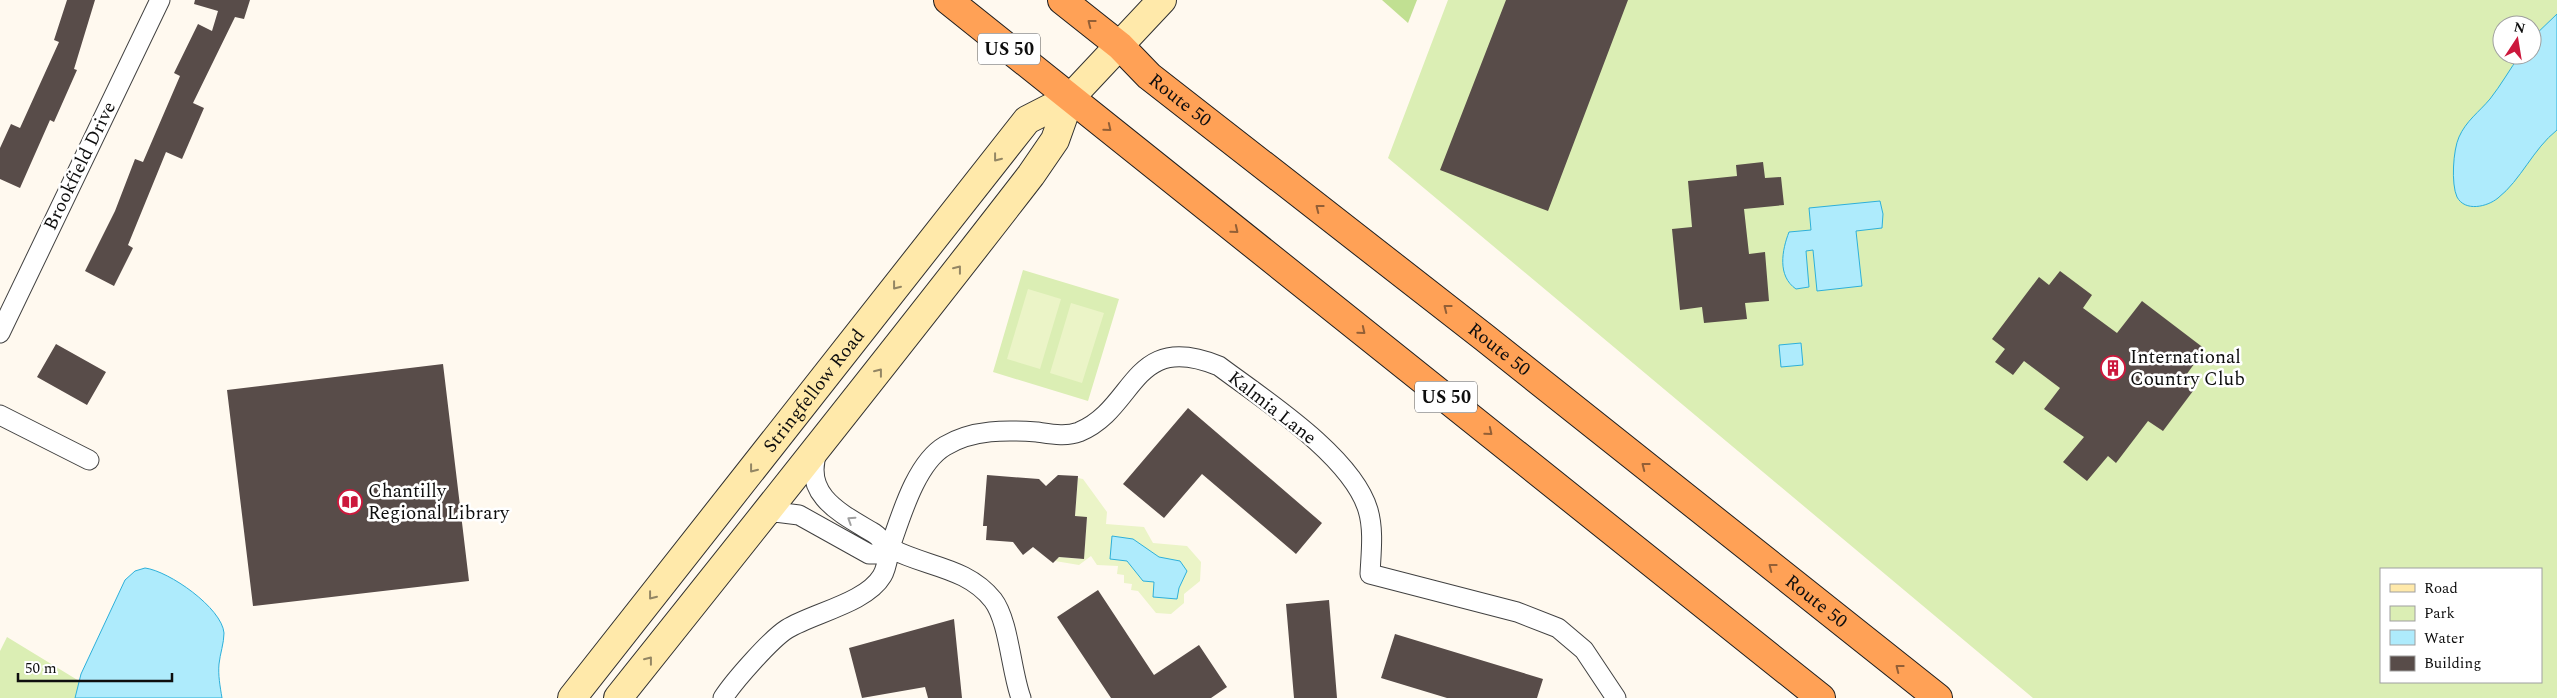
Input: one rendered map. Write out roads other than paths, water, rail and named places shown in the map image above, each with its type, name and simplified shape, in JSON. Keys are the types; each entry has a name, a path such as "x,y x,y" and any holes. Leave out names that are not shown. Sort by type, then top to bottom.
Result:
{"highway":[{"name":"US 50","path":"948,0 1821,698"},
{"name":"Route 50","path":"1062,0 1120,46 1149,76 1485,338 1938,698"}],"main road":[{"name":"Stringfellow Road","path":"572,698 1028,120 1070,98 1162,0"},
{"name":"Stringfellow Road","path":"618,698 827,433 866,389 1031,175 1055,140 1070,98"}],"street":[{"name":"Brookfield Drive","path":"0,333 160,0"},
{"name":"Kalmia Lane","path":"890,549 907,500 932,457 944,446 979,433 1000,431 1062,435 1077,433 1097,422 1151,364 1168,358 1203,360 1219,366 1284,415 1312,439 1352,479 1363,495 1371,525 1370,574 1517,612 1558,628 1584,650 1616,698"},
{"path":"0,414 89,460"},
{"path":"827,433 815,458 816,484 823,496 849,520 884,540 890,549"},
{"path":"754,527 775,512 792,513 869,554 890,549 947,568 972,581 993,600 1007,635 1021,698"},
{"path":"723,698 734,682 786,630 864,594 882,576 890,549"}],"water":[{"path":"2557,14 2557,130 2541,146 2514,182 2498,198 2482,206 2465,205 2457,197 2453,176 2454,158 2459,137 2469,121 2494,94 2513,65 2542,65 2542,28"},
{"path":"1880,201 1883,214 1882,228 1856,231 1862,286 1817,291 1813,250 1806,251 1809,287 1796,289 1790,284 1784,270 1784,247 1789,232 1811,230 1809,208"},
{"path":"1801,343 1803,365 1781,367 1779,345"},
{"path":"1112,536 1133,539 1159,557 1180,561 1187,571 1179,588 1177,599 1153,597 1154,582 1143,581 1127,561 1110,559"},
{"path":"145,568 167,576 193,592 214,613 221,623 224,633 219,672 222,698 75,698 81,674 125,580 135,571"}],"place":[{"name":"International Country Club","path":"2113,368"},
{"name":"Chantilly Regional Library","path":"350,502"}]}
